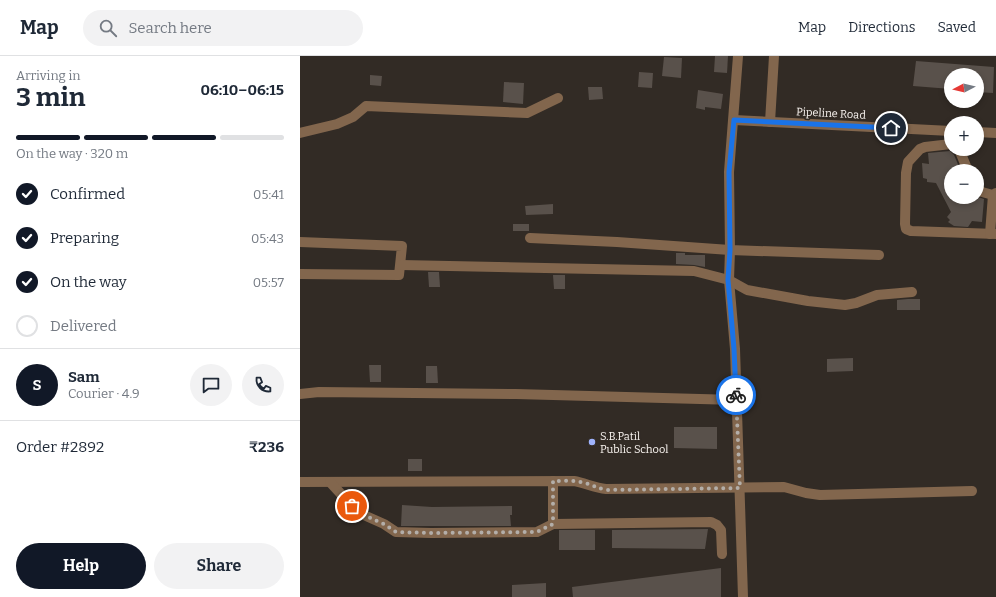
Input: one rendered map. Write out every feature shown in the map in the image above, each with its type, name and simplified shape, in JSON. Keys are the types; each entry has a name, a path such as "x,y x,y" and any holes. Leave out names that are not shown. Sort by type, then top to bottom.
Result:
{"street":[{"path":"738,56 729,172 730,250 728,280 737,400 743,597"},
{"path":"770,122 774,56"},
{"path":"300,133 337,124 353,117 366,106 527,113 558,98"},
{"name":"Pipeline Road","path":"734,120 944,131"},
{"path":"984,132 996,133"},
{"path":"944,145 920,149 908,162 906,173 906,229 911,231 993,234 994,194 984,192"},
{"path":"530,238 617,242 730,250 879,255"},
{"path":"300,242 402,246 399,275 300,274"},
{"path":"401,265 694,271 728,280 746,290 808,301 845,305 856,303 877,295 912,292"},
{"path":"300,394 319,392 516,394 737,400"},
{"path":"553,481 553,524"},
{"path":"300,482 574,481 606,490 784,487 820,495 972,491"},
{"path":"330,482 352,506 366,516 384,524 396,532 537,532 553,524 711,522 717,524 721,530 722,554"}],"building":[{"path":"715,56 728,56 727,73 714,72"},
{"path":"664,57 682,58 681,78 662,76"},
{"path":"916,61 994,67 993,93 984,92 984,68 944,68 944,88 913,86"},
{"path":"639,72 653,73 652,88 638,87"},
{"path":"370,75 382,76 381,86 370,85"},
{"path":"504,82 524,83 523,104 503,102"},
{"path":"588,87 602,87 603,99 589,100"},
{"path":"698,90 723,94 721,109 705,107 705,110 696,108"},
{"path":"944,152 944,156 954,156 958,164 944,164 944,198 936,183 927,182 927,179 923,178 922,163 929,164 928,153"},
{"path":"553,204 553,214 526,215 525,206"},
{"path":"947,204 984,204 982,222 972,221 968,227 954,226 948,222 950,220 947,217 951,212"},
{"path":"513,224 529,224 529,231 513,231"},
{"path":"676,253 685,253 685,255 705,255 705,267 676,264"},
{"path":"428,272 439,272 440,287 429,287"},
{"path":"553,275 565,275 565,289 554,289"},
{"path":"920,299 920,310 897,310 897,300"},
{"path":"853,358 853,371 827,372 827,359"},
{"path":"369,365 381,365 381,382 370,382"},
{"path":"426,366 437,366 438,383 426,383"},
{"path":"674,427 717,427 717,449 674,448"},
{"path":"408,459 422,459 422,471 408,471"},
{"path":"402,505 432,507 512,506 512,515 510,515 511,526 401,526"},
{"path":"708,529 705,549 612,548 612,530"},
{"path":"559,530 595,530 595,550 559,550"},
{"path":"721,568 721,597 573,597 572,587"},
{"path":"546,583 546,597 512,597 512,585"}],"way so far":[{"path":"352,506 366,516 384,524 396,532 537,532 553,524 553,481 574,481 606,490 646,488 740,488 736,395"}],"place":[{"name":"S.B.Patil Public School","path":"592,442"}],"route":[{"path":"736,395 728,280 730,250 729,172 734,120 891,128"}]}
